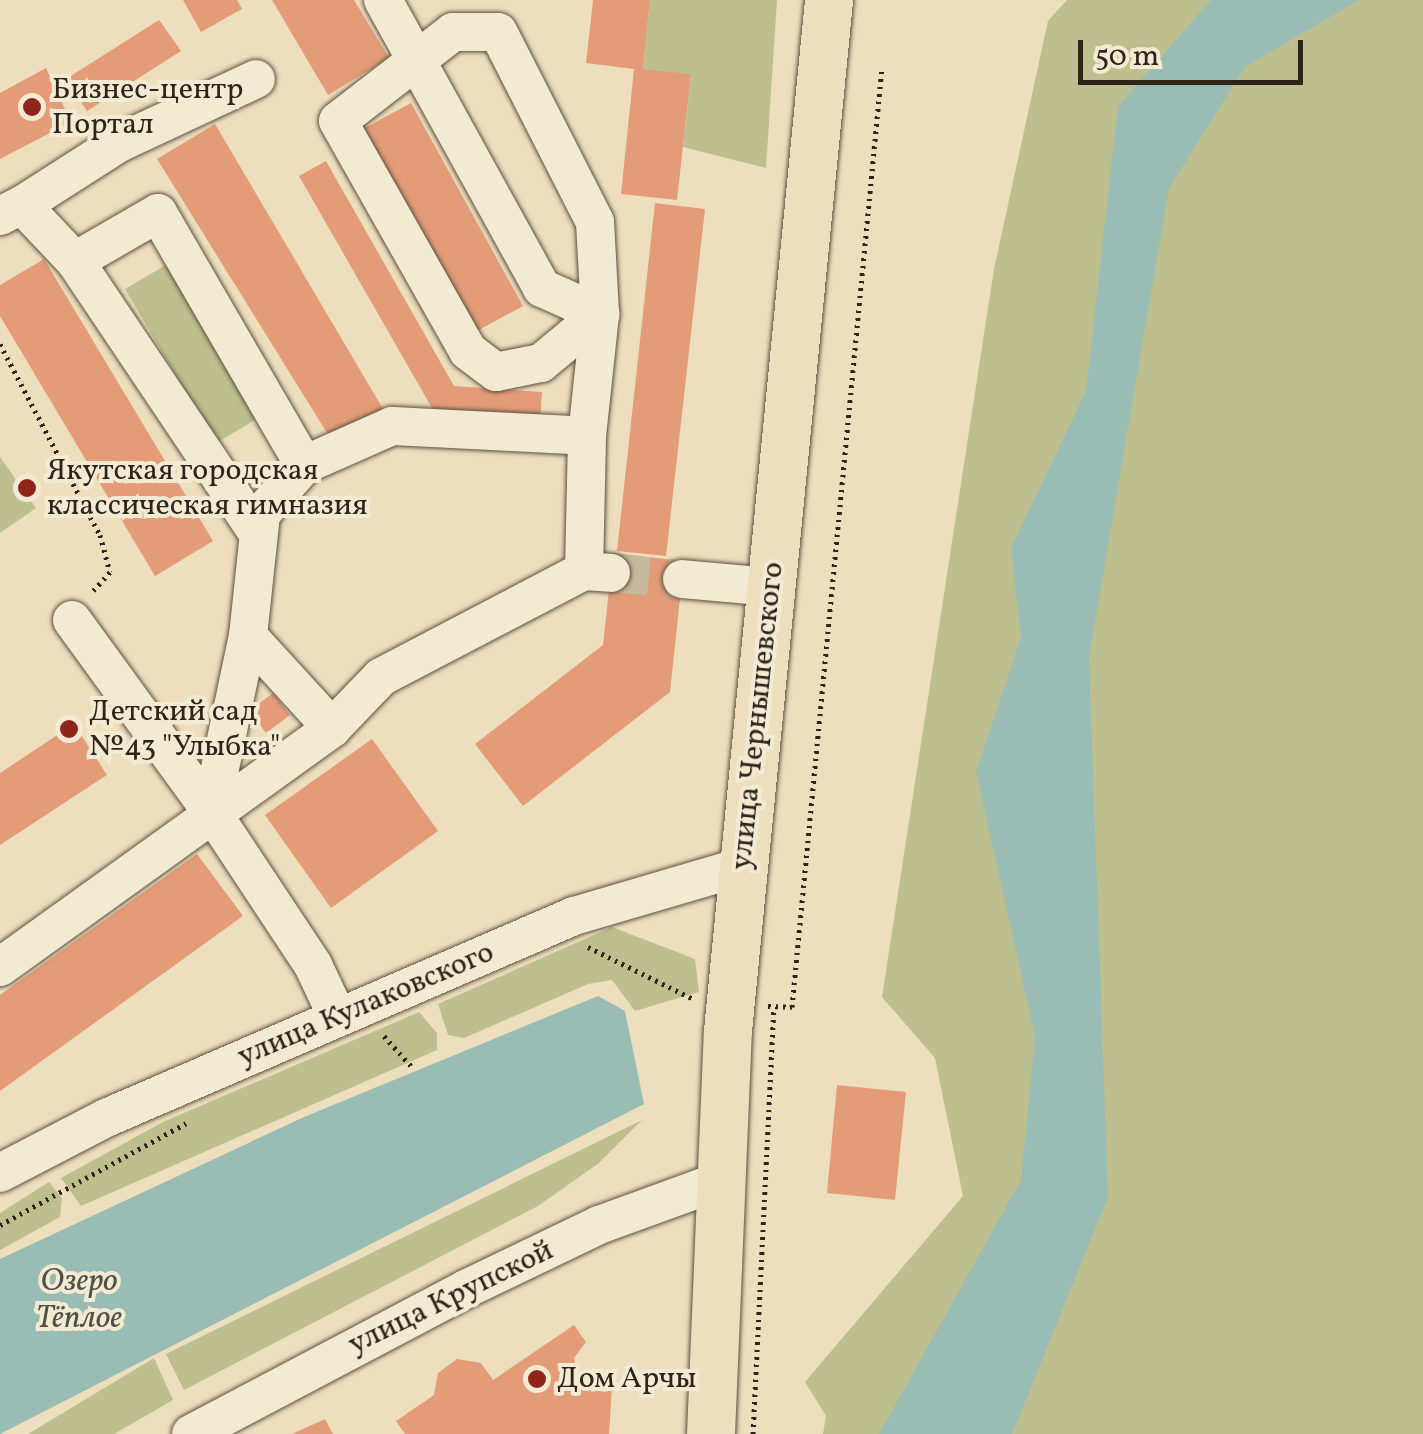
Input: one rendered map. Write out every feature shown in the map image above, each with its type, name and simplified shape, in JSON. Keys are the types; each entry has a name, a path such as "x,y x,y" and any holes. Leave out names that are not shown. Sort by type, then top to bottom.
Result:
{"main road":[{"name":"улица Чернышевского","path":"712,1434 720,1181 752,1005 744,866 829,0"}],"street":[{"path":"383,0 418,54 542,288 600,314"},
{"path":"0,967 211,811 332,728 381,678 598,572 586,436 600,314 596,222 498,32 453,32 418,54 338,121 468,351 496,372 541,362 600,314"},
{"path":"256,79 119,144 11,210 76,260 257,532"},
{"path":"76,260 158,213 304,465"},
{"path":"211,811 248,636 257,532 268,500 304,465 392,426 586,436"},
{"path":"682,579 771,587"},
{"path":"72,620 211,811 313,965 337,1016"},
{"path":"248,636 332,728"},
{"name":"улица Кулаковского","path":"0,1173 106,1118 574,916 744,866"},
{"name":"улица Крупской","path":"192,1434 466,1288 598,1226 720,1181"}],"path":[{"path":"588,946 702,1003 792,1007 882,67"},
{"path":"0,344 62,454 110,572 72,620"},
{"path":"752,1005 753,1434"},
{"path":"371,1042 388,1034 412,1067"},
{"path":"0,1225 202,1114"}],"green space":[{"path":"650,0 777,0 766,168 683,147 691,75 643,69"},
{"path":"1067,0 1423,0 1423,1434 823,1434 826,1416 805,1382 963,1196 935,1058 882,997 994,269 1048,21"},
{"path":"166,265 257,419 216,443 125,289"},
{"path":"0,457 36,508 0,533"},
{"path":"612,927 695,959 699,992 635,1011 612,980 588,984 464,1038 448,1035 438,1004"},
{"path":"419,1012 437,1033 437,1050 81,1206 61,1178 163,1122"},
{"path":"642,1120 599,1163 538,1206 184,1390 166,1354"},
{"path":"49,1182 62,1198 60,1217 0,1250 0,1213"},
{"path":"154,1358 173,1400 114,1434 28,1434"}],"water":[{"path":"1211,0 1359,0 1245,67 1169,188 1089,657 1108,1197 1012,1434 879,1434 1021,1180 1035,1036 976,772 1021,638 1011,548 1086,391 1118,106"},
{"name":"Озеро Тёплое","path":"598,996 625,1011 644,1104 0,1434 0,1259 304,1117"}],"building":[{"path":"183,0 237,0 242,9 201,32"},
{"path":"272,0 354,0 389,58 328,95"},
{"path":"593,0 650,0 643,69 691,74 677,200 621,194 634,69 586,63"},
{"path":"159,20 181,51 87,111 66,79"},
{"name":"Бизнес-центр Портал","path":"46,68 71,122 0,159 0,93"},
{"path":"411,103 523,306 475,332 363,129"},
{"path":"215,124 383,409 332,441 157,159"},
{"path":"326,161 454,386 542,392 540,422 436,415 299,176"},
{"path":"655,203 705,209 666,556 617,551"},
{"path":"44,259 213,541 155,576 0,316 0,285"},
{"path":"613,553 684,561 670,692 523,806 475,744 603,645"},
{"path":"273,693 290,715 266,733 249,711"},
{"path":"74,724 107,775 0,845 0,773"},
{"path":"372,739 438,831 331,908 265,815"},
{"path":"197,854 243,916 0,1091 0,995"},
{"path":"837,1085 906,1092 895,1200 827,1193"},
{"name":"Дом Арчы","path":"574,1325 586,1342 574,1358 577,1377 592,1389 612,1388 609,1434 405,1434 396,1421 434,1395 438,1373 457,1359 481,1363 493,1380"},
{"path":"325,1419 333,1434 292,1434"}],"tunnel":[{"path":"611,573 682,579"}],"place":[{"name":"Бизнес-центр Портал","path":"32,107"},
{"name":"Якутская городская классическая гимназия","path":"27,488"},
{"name":"Детский сад №43 \"Улыбка\"","path":"69,729"},
{"name":"Дом Арчы","path":"537,1379"}]}
